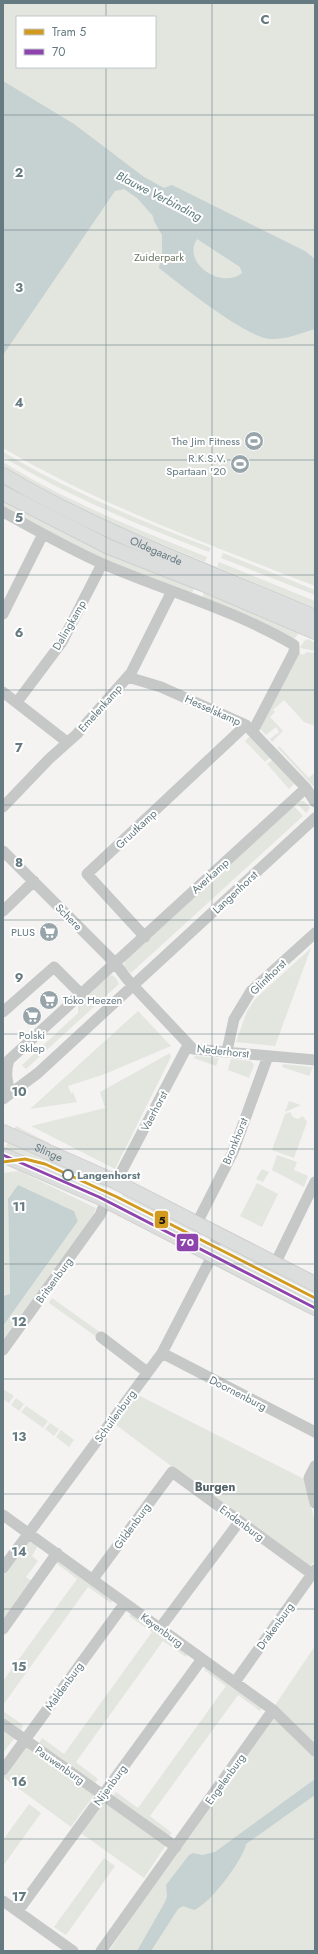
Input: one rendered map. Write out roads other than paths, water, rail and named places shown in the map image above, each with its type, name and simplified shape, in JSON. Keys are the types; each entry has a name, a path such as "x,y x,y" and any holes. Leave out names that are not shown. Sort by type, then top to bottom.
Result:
{"main road":[{"name":"Oldegaarde","path":"3,475 115,533 315,617"},
{"name":"Oldegaarde","path":"3,493 109,547 203,584 315,632"},
{"name":"Slinge","path":"3,1132 118,1179 197,1223 315,1284"},
{"name":"Slinge","path":"3,1155 210,1254 315,1308"}],"street":[{"path":"3,512 102,564 276,634 294,645 294,652 250,728"},
{"path":"3,614 43,534"},
{"name":"Dalingkamp","path":"17,702 62,642 102,564"},
{"name":"Emelenkamp","path":"3,807 67,742 77,734 131,673 172,591"},
{"name":"Hesselskamp","path":"128,676 161,687 250,728 306,788 315,802"},
{"path":"3,692 67,742"},
{"name":"Gruutkamp","path":"145,937 87,874 250,728"},
{"name":"Averkamp","path":"114,963 145,937 306,788"},
{"name":"Langenhorst","path":"6,1096 38,1073 315,818"},
{"name":"Schere","path":"3,851 114,963 134,986"},
{"path":"3,911 34,881"},
{"name":"Glinthorst","path":"227,1051 234,1019 251,991 315,933"},
{"name":"Langenhorst","path":"6,1096 6,1069 9,1060 114,963"},
{"path":"3,1012 54,967 81,994"},
{"name":"Nederhorst","path":"134,986 193,1049 315,1060"},
{"name":"Vaerhorst","path":"118,1179 188,1045"},
{"name":"Bronkhorst","path":"197,1223 232,1152 268,1056"},
{"path":"275,1264 315,1182"},
{"name":"Britsenburg","path":"3,1350 106,1205"},
{"path":"210,1254 219,1234"},
{"name":"Schuilenburg","path":"3,1568 162,1353 209,1262 210,1254"},
{"path":"101,1337 147,1372"},
{"name":"Doornenburg","path":"162,1353 315,1432"},
{"path":"315,1466 309,1478 315,1503"},
{"name":"Endenburg","path":"172,1472 239,1522 314,1572"},
{"name":"Gildenburg","path":"93,1579 172,1472"},
{"name":"Keyenburg","path":"3,1515 273,1710 315,1751"},
{"path":"160,1628 239,1522"},
{"path":"3,1629 57,1553"},
{"name":"Drakenburg","path":"235,1682 314,1572"},
{"name":"Maldenburg","path":"3,1770 125,1603"},
{"name":"Nijenburg","path":"18,1912 202,1658"},
{"name":"Engelenburg","path":"101,1951 273,1710"},
{"name":"Pauwenburg","path":"3,1724 176,1847"},
{"path":"3,1900 73,1951"}],"water":[{"name":"Blauwe Verbinding","path":"3,81 74,124 144,177 164,188 172,185 305,251 315,259 315,329 293,336 276,339 259,336 213,309 159,268 162,253 162,235 154,221 153,216 137,198 124,189 115,191 3,355","holes":["197,239 240,267 242,273 234,277 224,278 215,276 206,271 199,265 194,257 194,248"]},
{"path":"18,1185 74,1211 78,1221 3,1326 3,1296 10,1294 8,1199"},
{"path":"315,1779 315,1795 246,1844 239,1860 217,1891 201,1906 194,1910 183,1906 178,1909 151,1951 137,1951 165,1902 167,1896 166,1885 189,1855 193,1853 202,1855 215,1852"}],"tram line":[{"name":"5","path":"3,1162 25,1159 45,1164 117,1197 315,1298"}],"place":[{"name":"The Jim Fitness","path":"254,441"},
{"name":"R.K.S.V. Spartaan '20","path":"240,464"},
{"name":"PLUS","path":"49,932"},
{"name":"Toko Heezen","path":"49,1000"},
{"name":"Polski Sklep","path":"32,1016"},
{"name":"Langenhorst","path":"68,1175"}],"district":[{"name":"Burgen","path":"215,1487"}],"park label":[{"name":"Zuiderpark","path":"159,257"}]}
